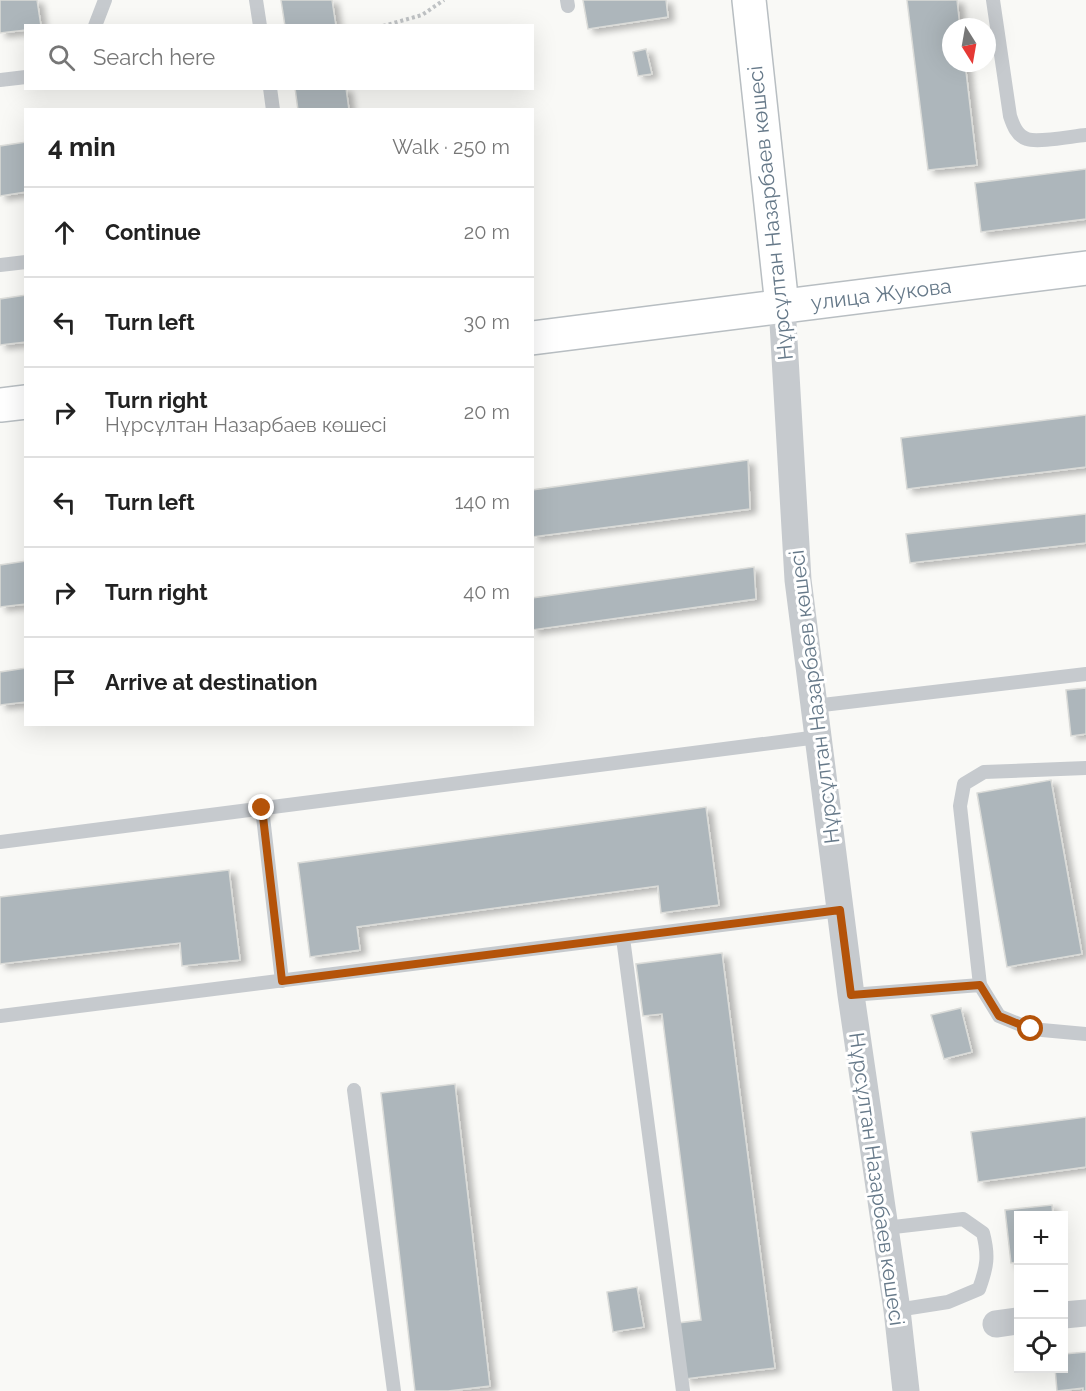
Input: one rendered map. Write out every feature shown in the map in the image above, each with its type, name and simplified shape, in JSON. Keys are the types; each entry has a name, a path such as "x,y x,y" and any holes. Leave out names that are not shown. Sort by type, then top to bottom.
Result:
{"main road":[{"name":"Нұрсұлтан Назарбаев көшесі","path":"749,0 782,306"},
{"name":"улица Жукова","path":"534,338 1086,268"},
{"path":"0,405 24,402"}],"street":[{"name":"Нұрсұлтан Назарбаев көшесі","path":"782,306 798,580 851,995 897,1310 906,1391"},
{"path":"1068,1315 1086,1313"}],"lane":[{"path":"96,24 105,0"},
{"path":"256,0 260,24"},
{"path":"993,0 1010,116 1017,132 1026,139 1037,140 1086,135"},
{"path":"0,80 24,77"},
{"path":"270,90 273,108"},
{"path":"0,265 24,262"},
{"path":"814,706 1086,674"},
{"path":"0,842 818,737"},
{"path":"1086,768 984,772 964,784 960,806 980,985 999,1016 1031,1029 1086,1034"},
{"path":"262,808 282,981"},
{"path":"0,1016 840,910"},
{"path":"623,938 683,1391"},
{"path":"851,995 980,985"},
{"path":"354,1090 394,1391"},
{"path":"885,1228 963,1219 983,1233 988,1254 979,1289 948,1302 897,1310"}],"path":[{"path":"390,24 422,15 444,0"}],"building":[{"path":"0,0 37,0 41,24 24,24 24,30 0,33"},
{"path":"281,0 332,0 336,24 285,24"},
{"path":"583,0 666,0 668,17 588,29"},
{"path":"907,0 957,0 959,18 942,18 942,72 966,72 977,165 928,170"},
{"path":"646,49 652,74 638,76 633,52"},
{"path":"295,90 346,90 349,108 298,108"},
{"path":"24,142 24,192 0,196 0,146"},
{"path":"1086,169 1086,219 981,232 975,183"},
{"path":"24,295 24,342 0,345 0,299"},
{"path":"1086,415 1086,467 907,489 901,438"},
{"path":"748,460 750,509 534,537 534,490"},
{"path":"1086,514 1086,543 910,563 906,534"},
{"path":"24,561 24,604 0,607 0,565"},
{"path":"754,567 756,599 534,630 534,598"},
{"path":"24,668 24,702 0,705 0,672"},
{"path":"1086,688 1086,734 1071,736 1066,690"},
{"path":"1051,780 1082,954 1007,967 977,793"},
{"path":"706,807 719,905 661,913 658,886 357,927 360,950 310,957 298,863"},
{"path":"229,870 240,960 182,966 180,943 0,964 0,897"},
{"path":"722,953 775,1368 685,1379 678,1323 701,1320 662,1014 643,1016 636,964"},
{"path":"961,1008 972,1052 944,1059 931,1015"},
{"path":"455,1084 490,1386 448,1391 415,1391 381,1093"},
{"path":"1086,1117 1086,1167 978,1182 971,1132"},
{"path":"1052,1205 1053,1211 1014,1211 1014,1263 1011,1263 1005,1210"},
{"path":"637,1287 644,1327 613,1332 607,1292"},
{"path":"1086,1352 1086,1391 1083,1391 1083,1388 1057,1391 1055,1373 1068,1373 1068,1354"}],"route":[{"path":"262,808 282,981 840,910 851,995 980,985 999,1016 1031,1029"}]}
